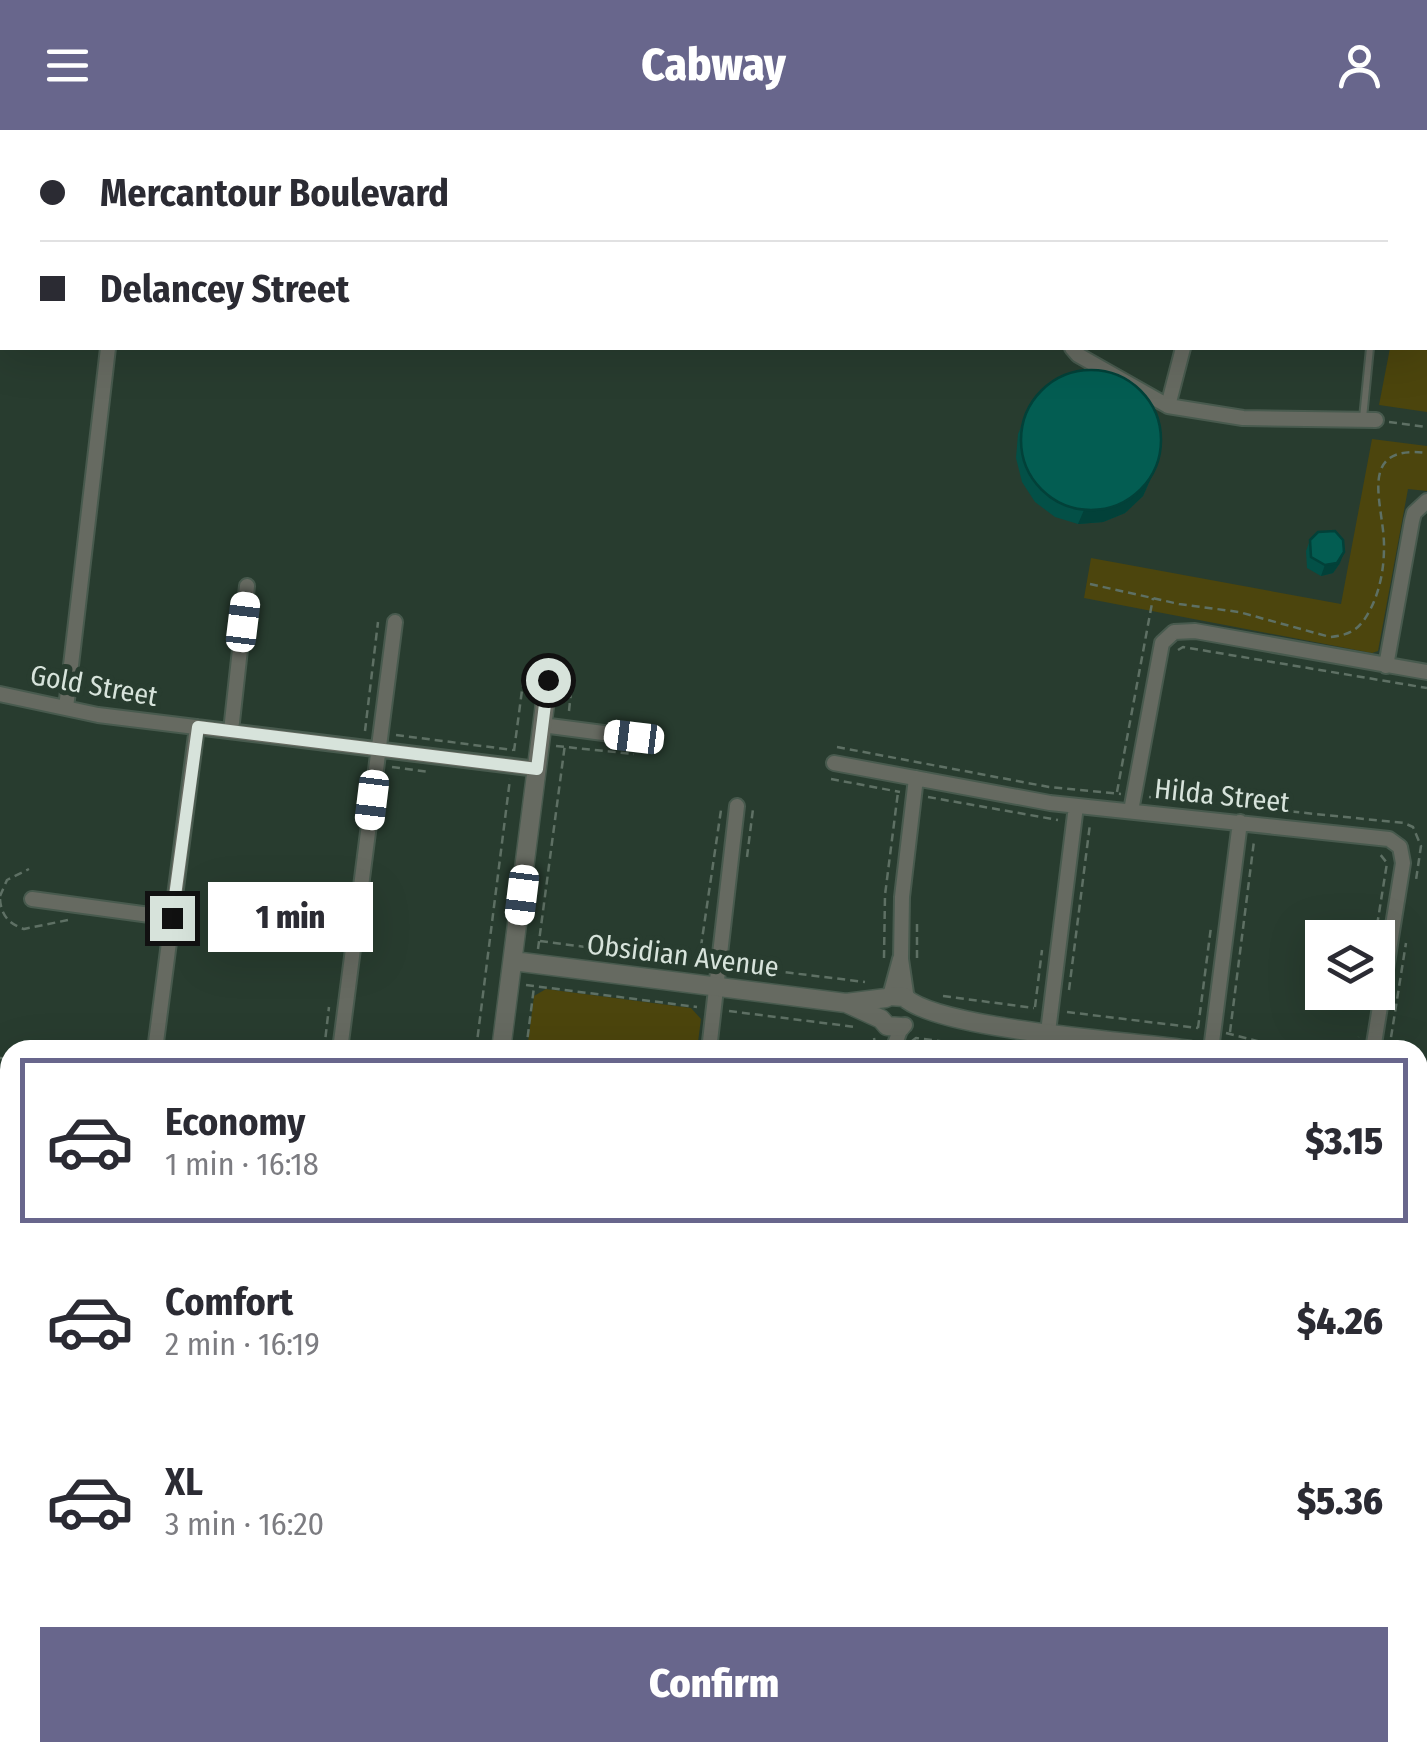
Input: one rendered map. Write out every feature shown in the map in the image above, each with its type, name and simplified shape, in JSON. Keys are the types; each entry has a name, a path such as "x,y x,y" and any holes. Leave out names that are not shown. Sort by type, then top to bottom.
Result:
{"street":[{"path":"66,708 108,350"},
{"path":"1074,350 1168,406 1243,418 1369,420"},
{"path":"1168,406 1182,350"},
{"path":"1386,666 1412,521 1414,513 1427,501"},
{"path":"230,732 247,586"},
{"path":"341,1040 384,744 387,622"},
{"path":"1131,812 1162,644 1174,632 1195,631 1427,672"},
{"path":"502,1040 548,680"},
{"name":"Gold Street","path":"0,694 98,715 230,732 384,744 537,769"},
{"path":"156,1040 198,727"},
{"path":"541,734 567,728 634,737"},
{"name":"Hilda Street","path":"834,763 1076,814 1131,812 1240,822 1378,836 1400,846 1403,863 1375,1040"},
{"path":"884,1025 911,1017 898,999 903,880 916,778"},
{"path":"711,1040 729,805"},
{"path":"1048,1032 1076,814"},
{"path":"1212,1040 1240,822"},
{"path":"32,899 172,918"},
{"name":"Obsidian Avenue","path":"513,961 846,1003 898,999 952,1019 1111,1040"},
{"path":"892,1040 880,1006 898,999"},
{"name":"Obsidian Avenue","path":"846,1003 884,1025 952,1019"}],"lane":[{"path":"1369,420 1370,350"}],"path":[{"path":"1369,420 1427,427"},
{"path":"1090,584 1239,612 1330,637 1356,631 1377,596 1382,572 1384,546 1376,491 1380,470 1398,454 1427,453"},
{"path":"1116,794 1153,597"},
{"path":"387,622 364,731 384,744 514,750 524,676"},
{"path":"1175,652 1184,646 1427,688"},
{"path":"527,1040 572,682"},
{"path":"515,740 541,734 564,747 634,754"},
{"path":"384,744 392,767 432,772"},
{"path":"477,1040 512,766"},
{"path":"831,779 914,794 1076,814 1090,823 1069,993"},
{"path":"884,966 884,895 898,791"},
{"path":"692,1006 729,805"},
{"path":"1230,1033 1254,840 1238,838"},
{"path":"1378,920 1387,863 1379,853"},
{"path":"29,869 7,880 0,897 8,921 24,930 68,920"},
{"path":"1198,1028 1212,914"},
{"path":"540,941 870,983"},
{"path":"485,980 714,1010 884,1025 875,1040"},
{"path":"325,1040 329,1007"}],"shaded area":[{"path":"1390,350 1427,350 1427,412 1379,405"},
{"path":"1372,439 1427,446 1427,491 1408,489 1378,651 1372,653 1084,598 1091,558 1341,604"},
{"path":"546,989 691,1008 701,1019 698,1040 528,1040 534,996"}],"building":[{"path":"1091,370 1118,376 1140,391 1155,413 1161,440 1155,467 1140,489 1118,504 1091,510 1064,504 1042,489 1027,467 1021,440 1027,413 1042,391 1064,376"},
{"path":"1335,531 1343,540 1344,552 1337,563 1325,565 1311,557 1310,540 1318,532"}],"route":[{"path":"172,918 198,727 537,769 548,680"}]}
